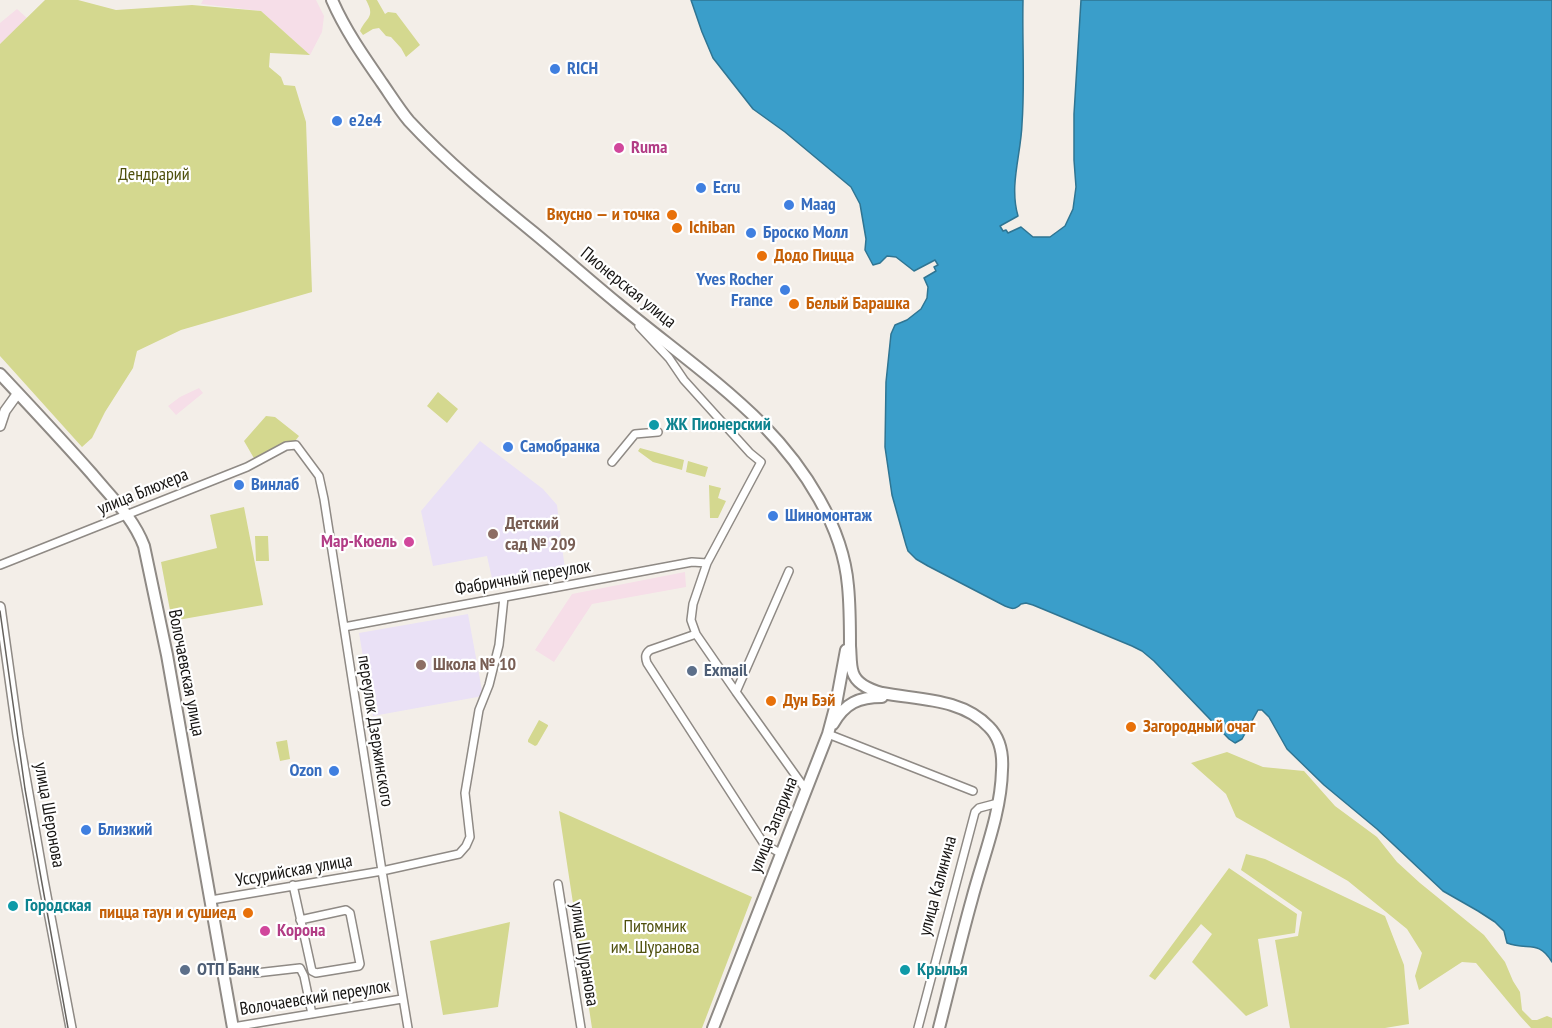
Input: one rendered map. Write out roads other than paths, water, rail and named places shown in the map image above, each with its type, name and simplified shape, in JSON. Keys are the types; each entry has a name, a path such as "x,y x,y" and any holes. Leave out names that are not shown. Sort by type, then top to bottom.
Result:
{"main road":[{"name":"Пионерская улица","path":"332,0 366,61 400,110 437,149 468,178 618,304 675,348 762,424 783,448 806,476 833,529 843,557 848,584 850,629"},
{"name":"Волочаевская улица","path":"0,374 128,515 144,546 167,655 233,1028"},
{"path":"0,426 5,411 18,393"},
{"name":"улица Шеронова","path":"0,607 18,736 71,1028"},
{"path":"850,629 853,675 862,685 874,691 912,698"},
{"name":"улица Запарина","path":"712,1028 828,734 850,629"},
{"path":"828,734 844,709 858,700 875,697 912,698"},
{"name":"улица Калинина","path":"912,698 959,706 979,717 991,729 998,741 1003,767 998,803 939,1028"}],"street":[{"path":"618,304 669,358 684,380 750,453 761,462 707,563 693,604 691,620 696,634 806,790"},
{"path":"612,462 635,434 658,432"},
{"name":"улица Блюхера","path":"0,566 246,467 286,446 296,445"},
{"name":"переулок Дзержинского","path":"296,445 319,476 324,499 408,1028"},
{"name":"Фабричный переулок","path":"344,627 692,562 707,563"},
{"path":"736,692 789,571"},
{"name":"Уссурийская улица","path":"211,900 382,871 459,854 470,837 465,793 479,710 489,685 499,645 504,597"},
{"path":"696,634 650,650 645,657 647,663 764,844 780,853"},
{"path":"828,734 973,791"},
{"name":"улица Калинина","path":"918,1028 975,812 979,808 998,803"},
{"name":"улица Шуранова","path":"558,884 581,1028"},
{"path":"293,885 300,920 312,971 316,973 360,964 348,911 300,920"},
{"path":"256,973 300,968 304,976 312,1014"},
{"name":"Волочаевский переулок","path":"233,1028 402,999"}],"water":[{"path":"691,0 1023,0 1023,109 1015,193 1018,216 1000,226 1008,233 1021,227 1033,237 1050,237 1065,226 1073,209 1076,187 1074,114 1081,0 1552,0 1552,962 1542,950 1507,943 1504,931 1495,922 1443,891 1287,749 1269,717 1262,710 1258,710 1242,739 1235,743 1142,651 1033,605 1026,603 1013,608 1005,606 928,566 908,551 892,495 885,447 886,382 891,334 895,325 907,320 921,309 927,298 928,287 924,278 936,271 934,267 938,265 935,260 914,271 896,257 887,256 880,263 873,265 865,250 866,239 860,204 851,187 785,132 753,109 713,58"}],"tram line":[{"path":"0,611 25,789 68,1028"}],"place":[{"name":"RICH","path":"555,69"},
{"name":"е2е4","path":"337,121"},
{"name":"Ruma","path":"619,148"},
{"name":"Ecru","path":"701,188"},
{"name":"Maag","path":"789,205"},
{"name":"Вкусно — и точка","path":"672,215"},
{"name":"Ichiban","path":"677,228"},
{"name":"Броско Молл","path":"751,233"},
{"name":"Додо Пицца","path":"762,256"},
{"name":"Yves Rocher France","path":"785,290"},
{"name":"Белый Барашка","path":"794,304"},
{"name":"ЖК Пионерский","path":"654,425"},
{"name":"Самобранка","path":"508,447"},
{"name":"Винлаб","path":"239,485"},
{"name":"Шиномонтаж","path":"773,516"},
{"name":"Детский сад № 209","path":"493,534"},
{"name":"Мар-Кюель","path":"409,542"},
{"name":"Школа № 10","path":"421,665"},
{"name":"Exmail","path":"692,671"},
{"name":"Дун Бэй","path":"771,701"},
{"name":"Загородный очаг","path":"1131,727"},
{"name":"Ozon","path":"334,771"},
{"name":"Близкий","path":"86,830"},
{"name":"Городская","path":"13,906"},
{"name":"пицца таун и сушиед","path":"248,913"},
{"name":"Корона","path":"265,931"},
{"name":"ОТП Банк","path":"185,970"},
{"name":"Крылья","path":"905,970"}],"park label":[{"name":"Дендрарий","path":"154,175"},
{"name":"Питомник им. Шуранова","path":"655,937"}]}
